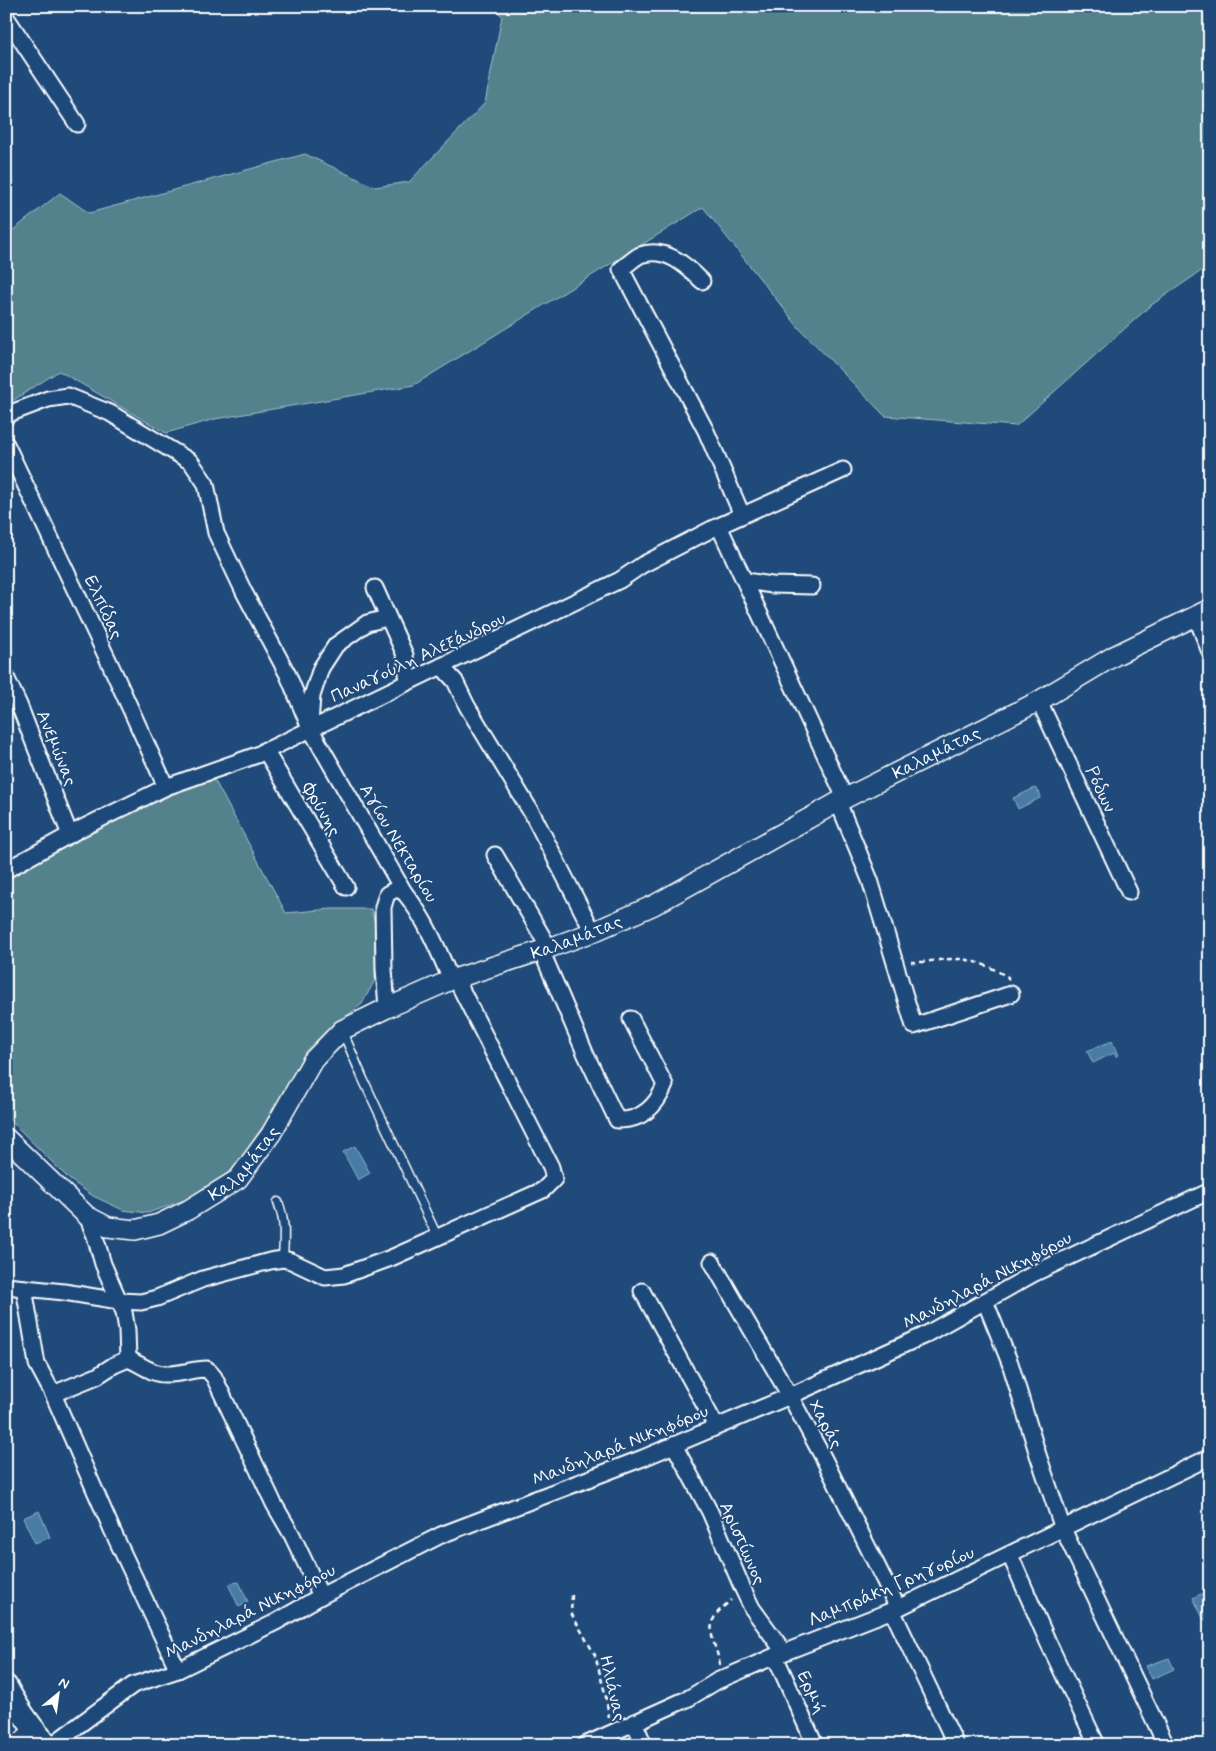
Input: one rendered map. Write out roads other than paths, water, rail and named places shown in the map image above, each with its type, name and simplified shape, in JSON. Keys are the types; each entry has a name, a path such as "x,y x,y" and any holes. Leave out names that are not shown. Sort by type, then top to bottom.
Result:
{"main road":[{"path":"6,1686 38,1741"}],"street":[{"path":"6,16 77,124"},
{"path":"702,281 684,264 660,252 641,255 621,269 706,431 742,515"},
{"name":"Αγίου Νεκταρίου","path":"6,417 11,413 48,399 68,396 110,413 191,462 206,484 216,532 244,592 288,675 310,728 404,892 415,906 430,933 551,1167 554,1179 543,1190 437,1236"},
{"name":"Ελπίδας","path":"6,444 166,787"},
{"name":"Παναγούλη Αλεξάνδρου","path":"6,870 70,835 166,787 265,750 620,580 642,565 719,526 843,470"},
{"path":"719,526 746,581 841,800 870,880 914,1026 1011,994"},
{"path":"746,581 772,585 812,586"},
{"path":"375,588 405,655 408,682"},
{"path":"1203,613 1210,652"},
{"name":"Καλαμάτας","path":"6,1138 87,1216 108,1227 135,1230 159,1224 188,1210 238,1179 271,1134 313,1060 342,1030 454,979 592,932 654,906 841,800 1039,701 1114,656 1171,626 1203,613"},
{"path":"310,728 312,696 321,668 336,645 367,623 387,618"},
{"path":"441,666 455,681 467,706 533,816 592,932"},
{"name":"Ανεμώνας","path":"6,677 13,708 70,835"},
{"name":"Ρόδων","path":"1039,701 1129,892"},
{"name":"Φρύνης","path":"265,750 346,887"},
{"path":"495,855 545,949 586,1055 617,1120 630,1120 646,1112 660,1098 665,1085 631,1019"},
{"path":"387,1008 383,907 386,894 396,889 404,892"},
{"name":"Μανδηλαρά Νικηφόρου","path":"38,1741 134,1685 178,1670 276,1622 322,1596 441,1535 643,1458 790,1396 923,1336 1033,1274 1210,1191"},
{"path":"87,1216 103,1264 124,1312 128,1359"},
{"path":"6,1286 64,1292 119,1301 141,1302 157,1298 203,1279 253,1264 282,1259 291,1260 325,1277 344,1275 391,1258 437,1236"},
{"name":"Χαράς","path":"712,1262 790,1396 824,1459 895,1609 956,1745"},
{"path":"24,1288 37,1364 53,1394 113,1532 178,1670"},
{"path":"642,1291 716,1426"},
{"path":"985,1301 1010,1362 1038,1455 1064,1529 1166,1745"},
{"path":"53,1394 96,1376 114,1364 128,1359 162,1374 207,1369 214,1377 274,1504 292,1534 322,1596"},
{"name":"Αριστίωνος","path":"674,1445 710,1512 752,1608 779,1654"},
{"name":"Λαμπράκη Γρηγορίου","path":"585,1745 689,1698 717,1681 779,1654 895,1609 1210,1457"},
{"path":"1010,1555 1048,1642 1097,1745"},
{"name":"Ερμή","path":"779,1654 815,1745"},
{"path":"634,1722 644,1745"}],"lane":[{"path":"342,1030 437,1236"},
{"path":"278,1202 285,1231 282,1259"}],"water":[{"path":"1035,788 1040,793 1040,798 1018,809 1013,798"},
{"path":"1112,1041 1118,1055 1116,1057 1114,1053 1093,1063 1087,1051"},
{"path":"355,1146 370,1173 358,1180 343,1152"},
{"path":"39,1511 50,1537 35,1543 23,1518"},
{"path":"239,1582 248,1602 239,1607 229,1586 231,1583"},
{"path":"1203,1593 1210,1606 1210,1618 1204,1620 1193,1598"},
{"path":"1169,1658 1174,1669 1152,1679 1146,1666"}]}
